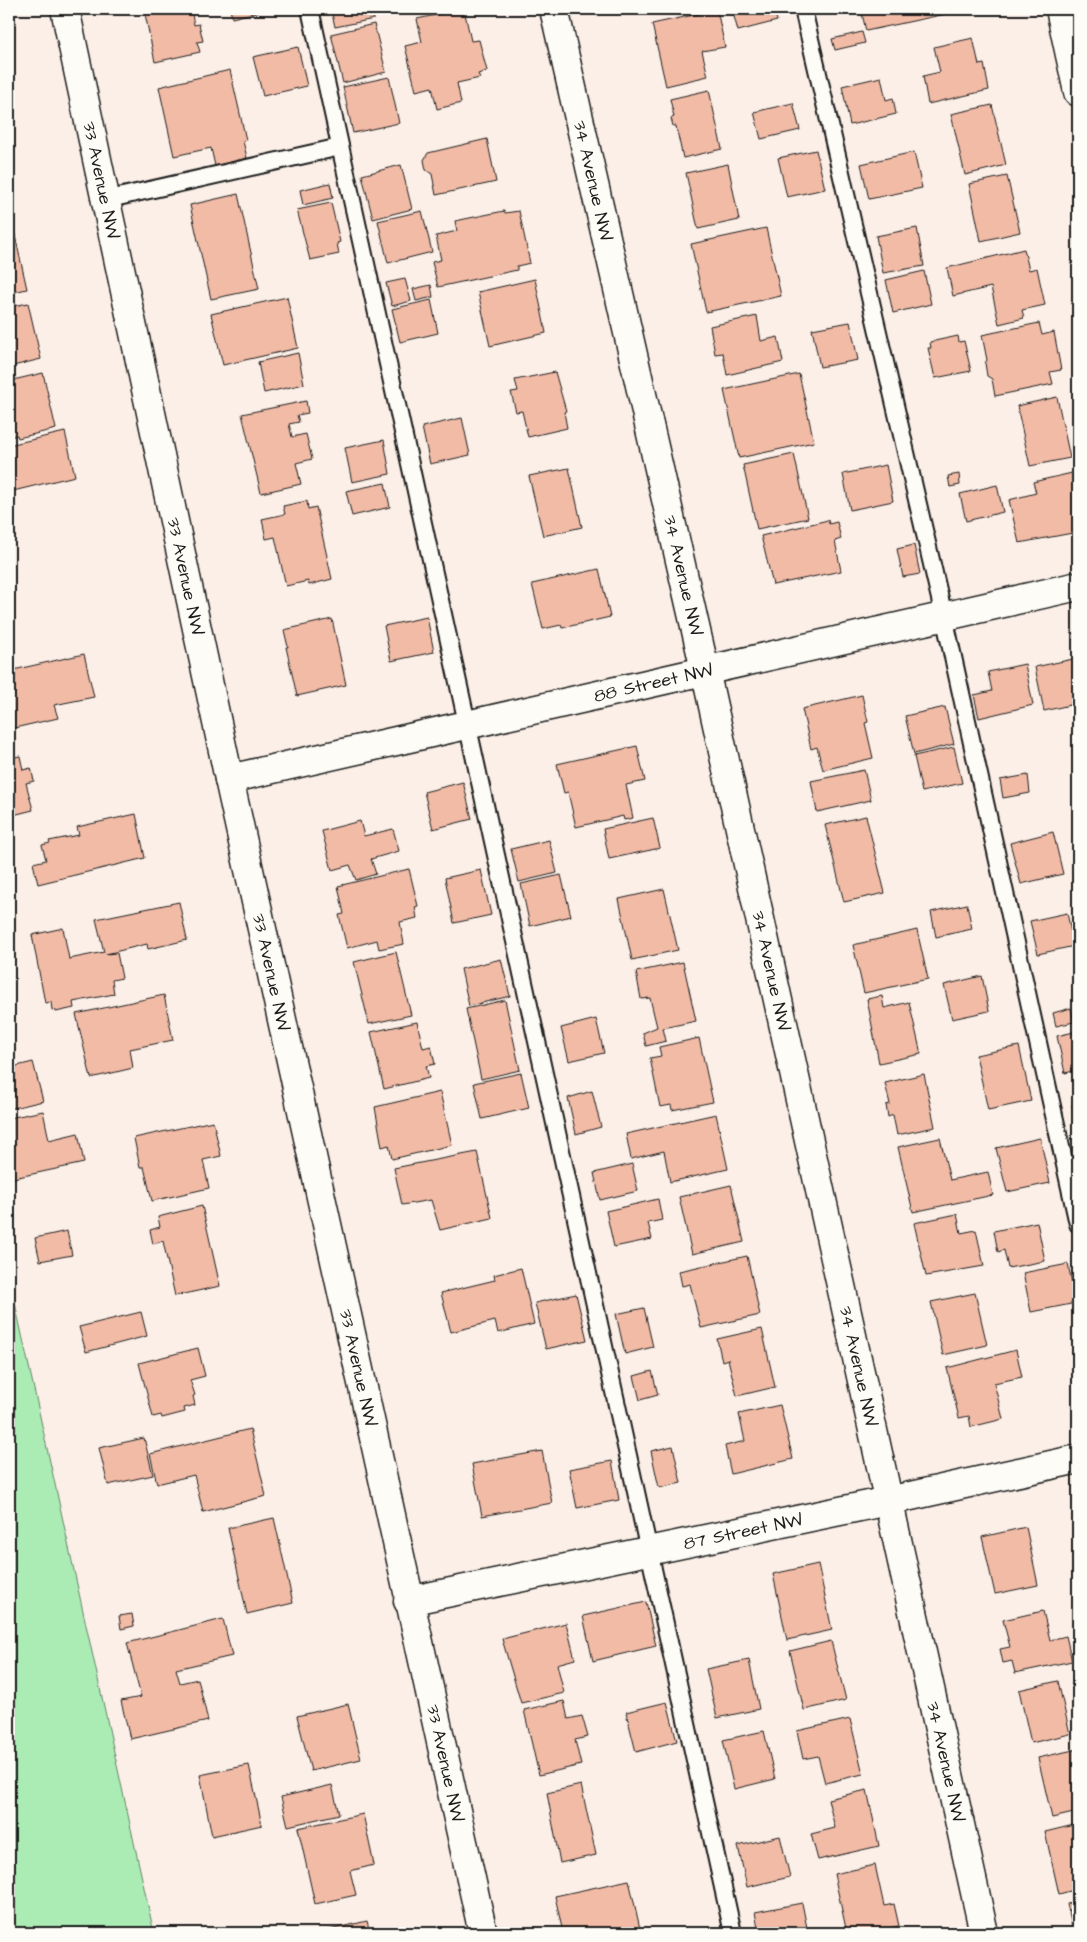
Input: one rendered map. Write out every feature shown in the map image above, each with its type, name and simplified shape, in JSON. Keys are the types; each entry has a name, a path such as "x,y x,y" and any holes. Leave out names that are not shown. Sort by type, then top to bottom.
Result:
{"street":[{"name":"33 Avenue NW","path":"65,9 229,779 408,1600 483,1933"},
{"name":"34 Avenue NW","path":"554,9 705,670 984,1933"},
{"path":"1060,9 1078,92"},
{"name":"88 Street NW","path":"229,779 1078,586"},
{"name":"87 Street NW","path":"408,1600 888,1501 1078,1459"}],"lane":[{"path":"310,9 647,1550 733,1933"},
{"path":"803,9 944,616 1078,1224"},
{"path":"105,200 340,147"}],"green space":[{"path":"9,1276 154,1933 9,1933"}],"building":[{"path":"144,9 191,9 194,25 199,24 203,41 197,42 200,52 155,62"},
{"path":"230,9 266,9 266,10 232,18"},
{"path":"331,9 372,9 374,19 335,27"},
{"path":"464,9 471,41 479,40 487,71 478,74 480,78 457,83 461,103 437,109 432,87 416,91 405,46 422,42 417,19"},
{"path":"732,9 774,9 777,21 738,31"},
{"path":"861,9 969,9 866,31"},
{"path":"717,10 725,47 702,51 708,76 666,86 652,24"},
{"path":"374,24 386,72 343,83 331,34"},
{"path":"862,32 865,43 835,50 832,39"},
{"path":"973,38 979,65 984,64 989,90 928,104 923,76 940,72 934,47"},
{"path":"298,47 307,86 263,96 253,57"},
{"path":"230,70 246,140 243,141 247,158 215,166 211,148 174,156 159,87"},
{"path":"389,77 399,123 353,133 343,87"},
{"path":"881,77 886,100 893,98 896,114 850,125 842,86"},
{"path":"709,90 722,149 683,158 676,126 673,126 671,118 674,117 670,99"},
{"path":"793,103 800,130 761,139 754,112"},
{"path":"992,105 1006,165 965,175 951,114"},
{"path":"487,139 496,182 436,195 432,174 426,170 424,160 428,153"},
{"path":"816,150 825,189 787,197 778,158"},
{"path":"914,152 922,188 869,199 861,164"},
{"path":"728,164 739,220 698,229 686,173"},
{"path":"401,165 412,209 373,219 362,175"},
{"path":"1007,176 1020,232 981,241 969,184"},
{"path":"330,183 333,198 303,205 300,190"},
{"path":"238,194 259,289 211,299 190,205"},
{"path":"331,203 340,242 337,243 339,254 310,260 297,210"},
{"path":"422,211 432,252 388,263 378,221"},
{"path":"504,211 505,213 519,211 530,263 517,266 517,270 438,287 432,262 441,260 436,236 457,231 455,221"},
{"path":"766,228 781,296 706,312 691,244"},
{"path":"917,228 924,266 883,273 876,236"},
{"path":"14,231 27,289 9,293 9,232"},
{"path":"1024,249 1029,270 1037,268 1045,305 1022,310 1024,318 999,324 991,287 953,296 947,268"},
{"path":"924,271 931,304 893,313 886,280"},
{"path":"405,279 411,301 392,306 386,283"},
{"path":"535,279 546,333 490,346 478,292"},
{"path":"431,285 433,297 416,301 413,289"},
{"path":"287,297 298,348 223,365 211,314"},
{"path":"431,300 438,333 400,342 392,309"},
{"path":"28,303 41,359 9,367 9,307"},
{"path":"757,316 761,341 778,337 783,362 727,375 723,353 715,354 710,326"},
{"path":"850,322 858,360 820,367 812,329"},
{"path":"1039,323 1042,335 1054,332 1061,370 1050,372 1053,384 995,396 992,379 987,376 985,363 987,360 982,335"},
{"path":"958,336 959,342 964,341 971,371 935,378 928,348 931,348 930,342"},
{"path":"298,353 304,384 264,393 258,362"},
{"path":"555,372 566,411 564,412 567,428 528,437 522,411 516,412 511,392 518,391 515,380"},
{"path":"43,373 56,429 18,438 17,435 9,437 9,381"},
{"path":"799,374 814,442 739,458 724,390"},
{"path":"1057,397 1070,458 1030,466 1017,406"},
{"path":"306,401 308,413 297,415 299,422 289,424 292,437 306,434 312,459 296,463 301,484 261,493 242,414"},
{"path":"462,418 470,455 430,464 422,427"},
{"path":"65,432 75,476 9,492 9,445"},
{"path":"384,440 390,474 352,482 345,448"},
{"path":"794,454 808,518 757,529 743,465"},
{"path":"886,465 893,501 850,510 843,474"},
{"path":"569,468 582,527 543,536 529,476"},
{"path":"1072,473 1078,495 1078,532 1019,543 1009,500 1036,493 1033,482"},
{"path":"959,474 960,485 950,487 948,476"},
{"path":"385,483 390,507 352,516 346,491"},
{"path":"997,485 1003,512 966,521 960,494"},
{"path":"307,501 308,509 316,507 332,579 309,585 308,581 286,586 275,537 266,539 262,519 285,514 283,506"},
{"path":"828,520 829,524 837,522 841,539 835,541 841,571 773,585 761,536"},
{"path":"914,545 920,574 903,577 897,549"},
{"path":"599,569 610,617 562,628 561,625 543,629 532,584"},
{"path":"427,617 434,652 391,661 384,626"},
{"path":"332,619 346,685 297,696 284,630"},
{"path":"84,654 94,697 54,705 58,718 10,729 9,671"},
{"path":"1078,658 1078,714 1076,715 1074,704 1044,711 1035,667"},
{"path":"1025,664 1033,705 979,718 974,695 992,691 988,672"},
{"path":"862,695 868,722 865,723 873,758 823,770 817,747 811,749 802,709"},
{"path":"945,707 954,744 914,754 905,716"},
{"path":"637,746 645,781 626,785 633,818 624,820 623,816 576,827 568,792 564,793 557,764"},
{"path":"954,747 962,783 922,792 914,756"},
{"path":"20,756 23,770 31,768 34,781 26,783 33,810 9,816 9,758"},
{"path":"864,770 871,800 817,812 811,781"},
{"path":"1028,775 1030,793 1003,798 1000,780"},
{"path":"463,782 472,819 433,829 424,792"},
{"path":"136,814 145,858 38,884 33,863 46,860 42,845 50,843 49,841 79,835 77,827"},
{"path":"866,816 885,893 844,902 825,825"},
{"path":"653,818 660,848 609,859 603,829"},
{"path":"360,821 364,836 393,829 399,851 371,859 376,874 356,880 350,865 332,870 322,831"},
{"path":"1053,832 1063,874 1021,884 1010,843"},
{"path":"549,840 557,873 519,882 511,849"},
{"path":"409,869 418,906 415,907 417,918 400,922 404,944 379,949 377,940 347,948 339,915 344,914 338,886"},
{"path":"481,870 491,915 454,923 445,878"},
{"path":"561,875 571,916 530,926 521,884"},
{"path":"664,889 678,950 632,960 619,899"},
{"path":"179,902 187,940 148,949 147,944 106,954 117,953 122,978 112,980 114,994 73,1002 74,1008 56,1012 55,1009 52,1010 51,1002 45,1003 32,935 63,928 69,959 104,952 96,919"},
{"path":"967,904 972,929 936,937 931,912"},
{"path":"1067,913 1074,946 1038,954 1030,921"},
{"path":"917,930 928,979 864,993 853,945"},
{"path":"396,952 411,1015 369,1024 354,962"},
{"path":"501,959 510,996 469,1006 461,969"},
{"path":"683,962 696,1021 663,1028 666,1041 646,1046 643,1033 657,1027 650,998 641,999 636,972"},
{"path":"982,976 989,1011 952,1019 944,985"},
{"path":"164,995 173,1040 130,1049 133,1068 91,1078 76,1014"},
{"path":"882,996 884,1008 909,1002 921,1054 879,1063 867,999"},
{"path":"505,1000 520,1070 481,1079 466,1009"},
{"path":"1071,1008 1074,1022 1056,1026 1053,1013"},
{"path":"596,1019 604,1053 569,1061 561,1028"},
{"path":"417,1022 423,1048 431,1046 435,1064 426,1066 429,1078 384,1089 371,1032"},
{"path":"1078,1031 1078,1070 1065,1073 1057,1036"},
{"path":"699,1038 713,1102 672,1110 671,1105 660,1107 650,1058 661,1056 659,1047"},
{"path":"1019,1046 1031,1101 988,1110 976,1055"},
{"path":"33,1062 43,1101 9,1109 9,1068"},
{"path":"521,1073 529,1108 482,1119 474,1083"},
{"path":"924,1074 935,1127 897,1135 893,1115 888,1117 886,1105 890,1104 885,1083"},
{"path":"592,1091 601,1127 576,1134 568,1098"},
{"path":"440,1092 452,1145 392,1159 389,1145 382,1147 375,1107"},
{"path":"1078,1104 1078,1134 1072,1105"},
{"path":"43,1111 49,1140 78,1133 84,1163 9,1179 9,1118"},
{"path":"716,1114 728,1169 670,1182 664,1151 631,1159 626,1134"},
{"path":"213,1121 221,1156 203,1160 209,1188 152,1201 144,1167 140,1167 134,1138"},
{"path":"940,1138 950,1180 988,1172 993,1195 913,1212 898,1147"},
{"path":"1040,1138 1050,1183 1007,1192 996,1148"},
{"path":"477,1152 492,1218 440,1230 431,1200 402,1205 394,1168"},
{"path":"632,1164 638,1191 600,1200 594,1173"},
{"path":"731,1185 744,1242 692,1254 679,1197"},
{"path":"658,1199 662,1220 648,1223 652,1239 614,1247 606,1211"},
{"path":"202,1206 220,1286 175,1296 163,1241 153,1244 150,1230 160,1227 158,1217"},
{"path":"957,1214 961,1233 976,1230 984,1266 926,1276 914,1223"},
{"path":"1037,1222 1045,1261 1008,1268 1004,1250 998,1252 994,1231"},
{"path":"67,1231 72,1255 40,1261 35,1238"},
{"path":"747,1256 760,1315 701,1328 690,1284 682,1286 679,1271"},
{"path":"1068,1264 1076,1303 1031,1312 1023,1273"},
{"path":"521,1268 534,1324 498,1333 495,1321 451,1332 441,1293 495,1280 494,1275"},
{"path":"975,1293 987,1345 943,1355 931,1302"},
{"path":"576,1294 587,1340 546,1349 535,1303"},
{"path":"644,1308 653,1347 625,1354 616,1314"},
{"path":"141,1312 147,1336 86,1352 79,1327"},
{"path":"762,1329 775,1387 737,1396 728,1359 722,1361 717,1339"},
{"path":"198,1348 205,1376 190,1380 195,1395 193,1396 195,1405 184,1408 185,1412 162,1418 161,1415 153,1417 139,1363"},
{"path":"1016,1350 1022,1377 994,1383 1003,1419 971,1427 969,1416 959,1418 947,1368"},
{"path":"652,1371 658,1395 640,1400 634,1376"},
{"path":"780,1405 793,1459 731,1474 725,1446 745,1441 739,1414"},
{"path":"250,1429 266,1496 203,1512 194,1475 157,1484 150,1454"},
{"path":"144,1438 153,1475 108,1485 99,1448"},
{"path":"673,1446 681,1483 659,1488 651,1451"},
{"path":"542,1451 552,1503 482,1516 472,1464"},
{"path":"612,1461 619,1500 577,1508 569,1469"},
{"path":"274,1518 293,1603 247,1614 228,1528"},
{"path":"1026,1527 1038,1585 995,1594 982,1537"},
{"path":"818,1564 832,1630 787,1640 773,1574"},
{"path":"646,1602 656,1646 593,1661 583,1616"},
{"path":"1043,1611 1050,1640 1066,1636 1072,1661 1015,1673 1012,1661 1003,1663 1000,1649 1010,1647 1003,1620"},
{"path":"132,1614 134,1626 121,1629 119,1616"},
{"path":"223,1619 232,1656 176,1669 180,1683 198,1679 208,1721 130,1739 121,1701 141,1697 127,1643"},
{"path":"566,1623 575,1659 557,1664 564,1693 521,1703 502,1639"},
{"path":"831,1641 846,1700 804,1710 790,1651"},
{"path":"749,1660 759,1709 717,1718 706,1669"},
{"path":"1058,1681 1070,1734 1031,1743 1019,1690"},
{"path":"564,1701 568,1719 582,1716 588,1737 575,1740 581,1765 539,1775 524,1710"},
{"path":"667,1702 677,1741 636,1752 626,1712"},
{"path":"348,1704 361,1759 311,1771 297,1716"},
{"path":"850,1719 863,1774 825,1783 818,1756 803,1759 797,1731"},
{"path":"764,1731 775,1779 734,1789 723,1740"},
{"path":"1078,1749 1078,1812 1052,1818 1038,1758"},
{"path":"249,1765 262,1825 212,1836 200,1775"},
{"path":"332,1785 339,1814 288,1826 281,1797"},
{"path":"581,1785 596,1855 560,1863 547,1793"},
{"path":"867,1790 879,1846 818,1860 811,1834 835,1828 828,1799"},
{"path":"363,1814 374,1865 350,1871 356,1895 315,1904 298,1828"},
{"path":"1078,1824 1078,1889 1059,1894 1045,1832"},
{"path":"780,1836 790,1877 747,1887 738,1846"},
{"path":"875,1865 884,1906 894,1904 899,1926 864,1933 847,1933 834,1874"},
{"path":"629,1880 641,1933 563,1933 555,1896"},
{"path":"1078,1901 1078,1930 1073,1931 1067,1904"},
{"path":"802,1903 808,1933 759,1933 755,1912"},
{"path":"367,1921 370,1933 317,1933"}]}
